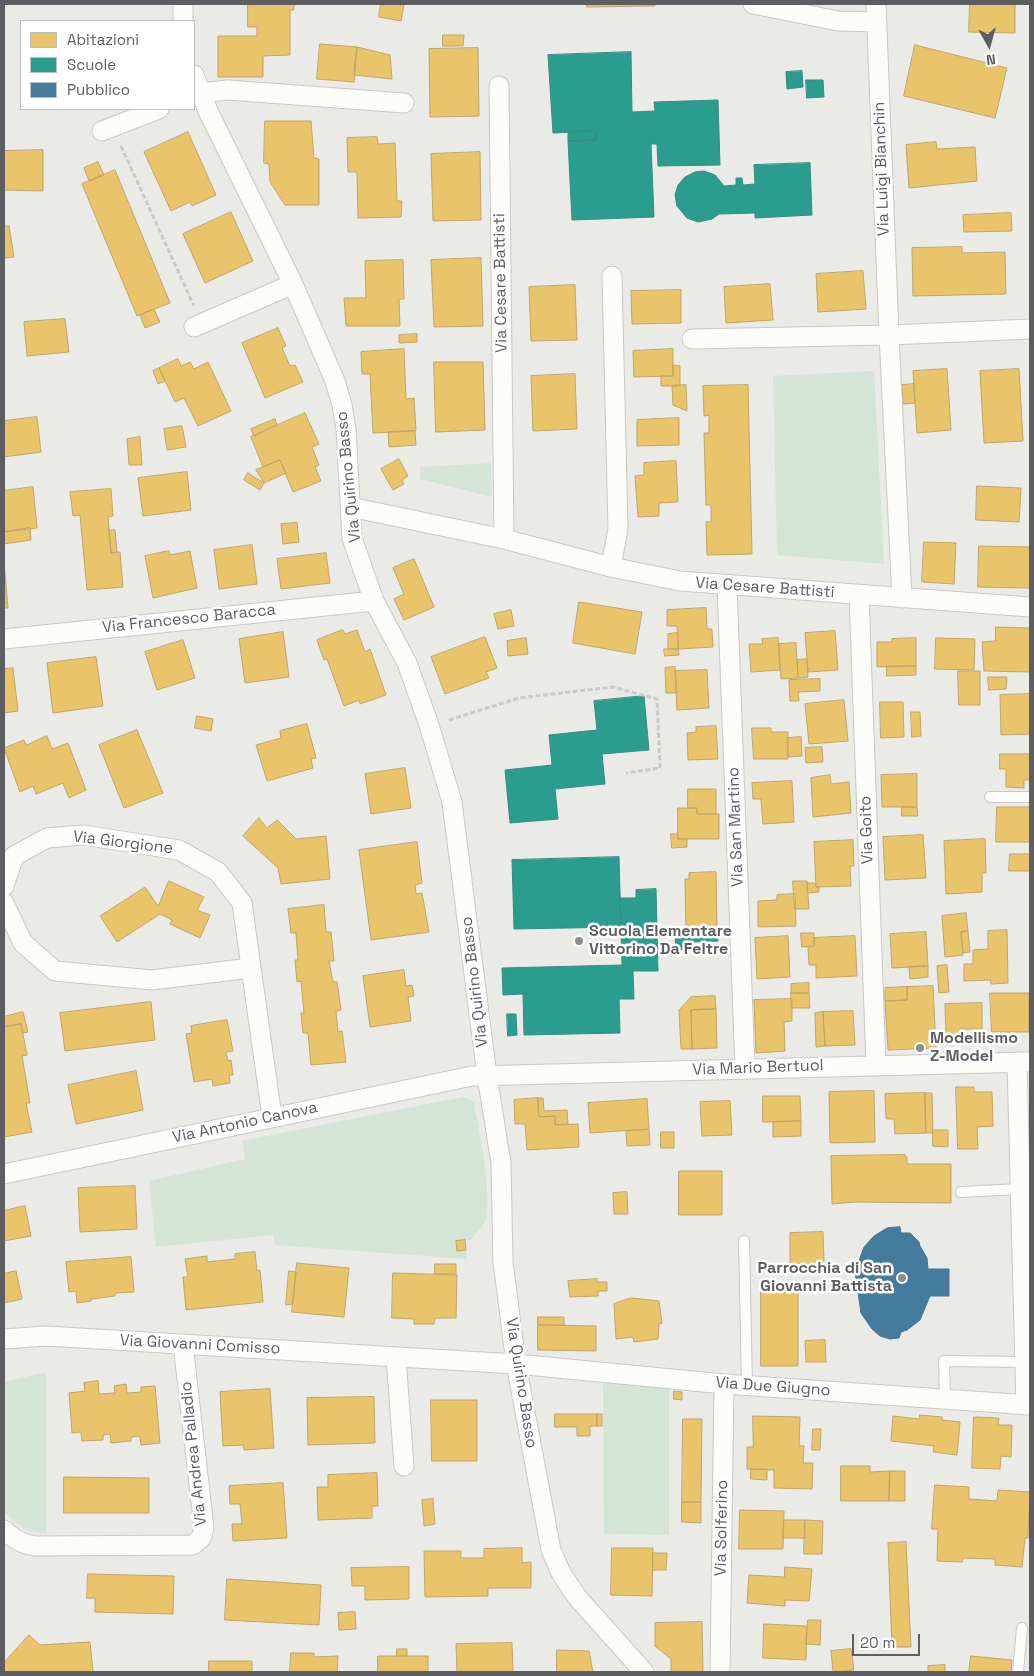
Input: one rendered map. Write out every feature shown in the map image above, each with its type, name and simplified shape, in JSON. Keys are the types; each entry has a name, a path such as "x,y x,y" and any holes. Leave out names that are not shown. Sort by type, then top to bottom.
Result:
{"street":[{"path":"183,4 183,20"},
{"path":"752,4 838,21 876,13"},
{"name":"Via Luigi Bianchin","path":"876,13 888,335 902,598"},
{"name":"Via Quirino Basso","path":"195,81 197,94 293,284 335,382 342,405 346,429 352,538 374,601 407,663 429,725 452,802 487,1076 501,1163 503,1262 516,1364 551,1550 562,1573 577,1597 644,1672"},
{"name":"Via Cesare Battisti","path":"499,86 504,539"},
{"path":"197,94 228,90 404,103"},
{"path":"107,129 156,110"},
{"path":"612,276 618,528 612,567"},
{"path":"198,326 293,284"},
{"path":"692,339 888,335 1030,329"},
{"name":"Via Cesare Battisti","path":"350,508 504,539 612,567 680,581 1030,607"},
{"name":"Via San Martino","path":"727,585 745,1069"},
{"name":"Via Goito","path":"858,595 876,1065"},
{"name":"Via Francesco Baracca","path":"4,639 374,601"},
{"name":"Via Giorgione","path":"4,886 14,856 47,838 83,835 179,850 218,872 242,903 272,1117"},
{"path":"4,903 23,942 55,970 152,980 250,968"},
{"path":"1024,1062 1019,1189 1028,1405"},
{"name":"Via Mario Bertuol","path":"487,1076 1024,1062"},
{"name":"Via Antonio Canova","path":"4,1174 472,1076 487,1076"},
{"name":"Via Giovanni Comisso","path":"4,1339 46,1336 516,1364"},
{"name":"Via Andrea Palladio","path":"4,1530 14,1539 24,1544 35,1546 193,1545 201,1538 204,1528 183,1344"},
{"path":"396,1357 404,1466"},
{"name":"Via Due Giugno","path":"516,1364 747,1386 1028,1405"},
{"name":"Via Solferino","path":"720,1672 724,1384"}],"lane":[{"path":"990,797 1030,797"},
{"path":"962,1192 1019,1189"},
{"path":"744,1241 747,1386"},
{"path":"945,1400 944,1361 1026,1362"},
{"path":"1018,1672 1022,1628"}],"path":[{"path":"107,129 198,326"},
{"path":"429,725 519,698 613,687 657,700 660,768 626,773"}],"green space":[{"path":"874,371 884,564 777,555 773,376"},
{"path":"491,463 492,497 420,479 420,467"},
{"path":"463,1097 474,1102 488,1198 485,1222 471,1240 465,1240 467,1259 275,1245 273,1235 156,1247 149,1181 245,1159 242,1141"},
{"path":"46,1372 46,1533 23,1527 4,1512 4,1382"},
{"path":"603,1383 669,1387 669,1535 604,1534"}],"building: Abitazioni":[{"path":"248,4 294,4 294,10 290,10 290,55 263,56 263,77 218,77 218,36 257,36 257,27 248,27"},
{"path":"381,4 404,4 401,21 379,17"},
{"path":"587,4 655,4 655,6 587,7"},
{"path":"970,4 1015,4 1015,33 969,32"},
{"path":"443,35 464,35 463,46 443,46"},
{"path":"320,44 357,47 354,82 317,79"},
{"path":"915,45 1007,68 995,118 904,96"},
{"path":"357,47 390,55 392,79 354,75"},
{"path":"478,48 479,116 430,117 429,49"},
{"path":"265,121 311,121 314,158 319,159 319,205 285,205 270,182 269,164 264,163"},
{"path":"188,132 216,195 192,206 190,202 171,211 144,152"},
{"path":"377,137 378,144 395,143 397,201 402,201 401,217 358,218 357,172 348,172 347,138"},
{"path":"936,142 937,149 975,147 977,181 909,188 906,145"},
{"path":"43,150 43,191 4,190 4,151"},
{"path":"480,152 481,220 433,221 431,154"},
{"path":"98,162 104,175 89,181 84,168"},
{"path":"115,170 170,303 137,316 82,184"},
{"path":"231,212 253,261 205,283 183,234"},
{"path":"1011,213 1012,231 964,232 963,215"},
{"path":"9,226 14,257 4,258 4,227"},
{"path":"962,247 962,253 1005,252 1006,294 913,296 912,248"},
{"path":"481,258 483,326 434,327 431,260"},
{"path":"403,260 404,299 399,299 400,326 346,326 344,298 366,298 365,261"},
{"path":"863,271 866,309 818,312 816,274"},
{"path":"770,284 773,320 726,323 724,287"},
{"path":"575,285 577,340 531,341 529,287"},
{"path":"681,290 681,323 632,324 631,291"},
{"path":"154,309 160,322 145,328 140,315"},
{"path":"65,319 69,352 27,356 24,322"},
{"path":"278,328 286,346 282,348 290,366 295,365 303,382 265,398 242,343"},
{"path":"417,334 417,342 399,343 399,335"},
{"path":"404,349 406,399 414,398 416,431 373,433 370,374 362,374 361,352"},
{"path":"673,349 673,376 634,377 633,351"},
{"path":"178,359 181,366 190,362 194,369 208,362 231,411 198,426 184,398 175,402 159,368"},
{"path":"434,362 483,362 485,430 436,432"},
{"path":"673,365 680,366 680,386 661,386 661,376 673,376"},
{"path":"159,368 165,381 158,384 153,371"},
{"path":"947,369 951,430 917,433 913,371"},
{"path":"1019,369 1023,441 984,443 980,371"},
{"path":"575,374 577,429 533,431 531,376"},
{"path":"914,384 915,403 903,404 902,385"},
{"path":"686,385 687,411 673,405 672,386"},
{"path":"748,385 752,554 707,555 706,522 711,522 711,505 706,505 704,433 709,433 709,415 704,416 703,386"},
{"path":"305,413 319,444 312,447 319,465 315,467 321,481 293,492 280,460 263,467 251,437"},
{"path":"37,417 41,452 4,457 4,421"},
{"path":"679,418 679,445 637,446 637,420"},
{"path":"275,419 277,425 254,436 251,429"},
{"path":"182,426 186,447 167,450 164,429"},
{"path":"415,431 416,445 389,447 388,432"},
{"path":"140,437 142,465 129,465 127,439"},
{"path":"399,459 408,476 402,480 404,484 393,490 381,469"},
{"path":"280,460 286,473 264,483 256,470"},
{"path":"676,461 678,502 659,503 659,516 638,517 635,476 644,475 644,463"},
{"path":"187,472 191,510 143,516 138,478"},
{"path":"248,473 264,483 260,490 244,480"},
{"path":"977,486 1021,488 1019,522 976,520"},
{"path":"33,487 37,528 4,532 4,491"},
{"path":"111,489 113,516 108,517 111,553 120,552 123,587 87,590 80,515 73,516 70,492"},
{"path":"297,523 299,542 283,544 281,524"},
{"path":"30,528 31,540 4,544 4,532"},
{"path":"115,530 117,552 111,553 109,531"},
{"path":"924,542 956,543 954,584 922,582"},
{"path":"252,545 257,584 219,589 214,550"},
{"path":"979,546 1030,547 1030,588 978,587"},
{"path":"169,551 170,555 190,551 197,588 153,598 145,556"},
{"path":"326,553 330,583 281,589 277,559"},
{"path":"414,559 434,607 404,620 394,599 404,594 393,568"},
{"path":"4,562 8,608 4,608"},
{"path":"579,602 642,612 635,654 573,643"},
{"path":"706,608 707,629 712,629 713,647 678,649 677,626 667,626 667,610"},
{"path":"511,610 514,626 498,629 494,614"},
{"path":"996,627 1030,628 1030,672 984,671 982,642 995,641"},
{"path":"343,630 345,634 357,630 365,652 370,649 386,695 360,704 359,700 344,706 327,659 324,660 317,640"},
{"path":"835,631 838,670 808,672 805,633"},
{"path":"283,632 289,677 245,683 239,639"},
{"path":"678,633 678,649 668,649 668,634"},
{"path":"485,637 497,668 486,672 489,678 445,694 431,657"},
{"path":"526,638 528,654 508,656 507,641"},
{"path":"778,638 780,670 751,672 749,644 763,644 762,639"},
{"path":"916,638 916,666 877,667 877,642 892,642 892,639"},
{"path":"936,638 975,639 974,670 935,669"},
{"path":"183,640 195,678 157,690 145,652"},
{"path":"796,643 798,678 781,679 779,644"},
{"path":"664,649 678,649 679,655 665,656"},
{"path":"96,657 103,706 53,713 47,663"},
{"path":"807,659 808,677 798,678 797,660"},
{"path":"887,666 916,666 916,675 887,676"},
{"path":"675,667 677,693 666,693 665,668"},
{"path":"13,668 18,711 4,713 4,669"},
{"path":"707,670 709,708 677,710 675,671"},
{"path":"958,671 980,671 980,705 959,705"},
{"path":"988,677 1007,677 1006,689 989,690"},
{"path":"820,679 820,691 798,692 799,701 790,701 789,680"},
{"path":"1030,694 1030,734 1001,735 1000,695"},
{"path":"844,700 848,741 809,744 805,704"},
{"path":"880,702 903,702 904,737 881,738"},
{"path":"911,712 920,712 921,736 912,737"},
{"path":"197,716 213,719 211,731 195,728"},
{"path":"307,724 316,758 311,759 313,768 267,781 256,745 281,738 280,731"},
{"path":"716,726 718,759 688,760 687,733 696,732 696,727"},
{"path":"752,728 771,728 771,732 788,732 788,759 754,759"},
{"path":"137,730 163,793 124,808 99,745"},
{"path":"47,736 52,749 68,743 86,790 69,798 63,783 36,794 33,786 20,792 4,748 24,740 26,745"},
{"path":"801,737 802,756 788,757 787,738"},
{"path":"822,747 823,762 806,763 805,748"},
{"path":"1000,754 1030,754 1030,780 1024,780 1024,788 1006,787 1006,769 1000,769"},
{"path":"405,768 411,808 371,814 365,774"},
{"path":"917,774 917,807 882,807 881,775"},
{"path":"830,775 831,784 849,782 851,813 813,817 811,778"},
{"path":"792,781 794,822 763,824 761,799 753,799 752,783"},
{"path":"688,789 716,789 716,814 697,814 697,808 688,808"},
{"path":"902,807 917,807 918,816 902,816"},
{"path":"997,807 1030,807 1030,842 996,842"},
{"path":"678,808 697,808 697,814 719,814 719,839 678,839"},
{"path":"259,818 267,828 277,820 296,839 326,836 330,879 281,884 278,868 243,836"},
{"path":"671,834 678,834 678,839 687,839 687,847 672,848"},
{"path":"923,835 926,878 885,880 883,837"},
{"path":"985,839 986,873 982,873 982,892 946,894 944,841"},
{"path":"853,840 854,866 850,866 851,886 816,887 814,842"},
{"path":"417,842 422,883 415,885 416,894 422,893 429,932 371,940 359,850"},
{"path":"1010,854 1030,854 1030,871 1009,871"},
{"path":"716,872 717,932 686,933 685,879 689,879 689,873"},
{"path":"169,881 204,897 197,910 210,915 200,938 170,924 172,920 160,914 117,942 100,916 145,887 158,906"},
{"path":"793,881 807,881 809,909 795,909"},
{"path":"807,883 815,883 816,887 819,887 819,892 808,893"},
{"path":"795,894 796,926 758,927 758,901 777,900 777,895"},
{"path":"324,905 326,932 331,932 334,961 329,961 333,982 337,982 341,1010 336,1011 338,1032 342,1031 346,1062 311,1065 308,1033 303,1033 301,1013 304,1013 301,981 297,982 295,960 298,960 296,933 291,933 288,909"},
{"path":"966,913 968,931 961,932 963,955 945,957 942,916"},
{"path":"1007,930 1008,983 991,984 990,980 964,981 964,964 973,964 973,950 988,949 988,931"},
{"path":"968,931 970,952 963,953 961,932"},
{"path":"926,932 928,966 892,968 890,934"},
{"path":"801,933 814,933 814,946 802,947"},
{"path":"788,936 790,977 757,979 755,938"},
{"path":"855,936 857,976 816,978 816,965 809,965 808,947 814,946 814,938"},
{"path":"947,965 949,992 939,993 937,966"},
{"path":"928,966 928,977 910,979 909,967"},
{"path":"404,970 406,986 412,985 414,996 408,997 411,1021 370,1027 363,976"},
{"path":"809,983 809,993 791,993 791,984"},
{"path":"933,986 936,1048 888,1050 885,1001 907,1000 907,987"},
{"path":"907,987 907,1000 885,1001 885,988"},
{"path":"791,993 809,993 810,1008 792,1008"},
{"path":"990,993 1029,993 1029,1032 992,1032"},
{"path":"715,996 716,1009 691,1010 692,1049 681,1049 679,1010 691,997"},
{"path":"792,999 792,1021 784,1022 785,1051 756,1053 754,1000"},
{"path":"151,1002 155,1040 65,1051 60,1013"},
{"path":"982,1003 982,1029 960,1029 960,1034 946,1034 945,1004"},
{"path":"716,1009 717,1048 692,1049 691,1010"},
{"path":"853,1011 855,1045 825,1046 823,1012"},
{"path":"23,1012 28,1032 23,1033 21,1024 4,1027 4,1017"},
{"path":"823,1012 825,1046 816,1047 815,1013"},
{"path":"227,1020 233,1051 226,1052 228,1061 231,1060 233,1075 229,1075 230,1083 213,1086 212,1079 194,1082 186,1034 192,1033 191,1026"},
{"path":"21,1024 27,1055 22,1056 30,1103 26,1103 32,1132 4,1137 4,1027"},
{"path":"136,1071 143,1110 76,1124 68,1085"},
{"path":"956,1087 974,1087 974,1092 992,1092 993,1126 977,1127 978,1149 958,1149"},
{"path":"874,1091 875,1142 830,1143 829,1092"},
{"path":"925,1093 932,1093 933,1133 926,1133"},
{"path":"925,1093 926,1133 895,1134 894,1119 886,1119 885,1094"},
{"path":"763,1096 800,1096 801,1121 763,1122"},
{"path":"538,1098 539,1117 555,1116 555,1125 578,1124 579,1147 527,1150 525,1124 515,1124 514,1100"},
{"path":"538,1098 543,1098 544,1111 567,1110 568,1124 555,1125 555,1116 539,1117"},
{"path":"647,1099 649,1129 590,1133 588,1103"},
{"path":"730,1101 732,1135 702,1136 700,1102"},
{"path":"801,1121 801,1136 773,1137 773,1122"},
{"path":"649,1130 650,1145 627,1146 626,1131"},
{"path":"933,1130 948,1130 948,1147 933,1146"},
{"path":"661,1132 674,1132 674,1148 661,1148"},
{"path":"905,1155 907,1157 907,1164 951,1164 951,1203 855,1202 832,1204 831,1156"},
{"path":"679,1171 722,1171 722,1215 679,1215"},
{"path":"135,1186 137,1229 80,1232 78,1188"},
{"path":"627,1192 628,1214 614,1214 613,1193"},
{"path":"25,1206 31,1236 4,1241 4,1211"},
{"path":"823,1232 824,1263 790,1264 790,1233"},
{"path":"465,1240 466,1250 457,1251 456,1241"},
{"path":"255,1252 257,1271 260,1270 263,1302 186,1310 183,1277 188,1277 185,1259 207,1256 207,1262 235,1259 235,1254"},
{"path":"131,1257 134,1292 115,1293 115,1296 77,1303 76,1291 69,1292 66,1262"},
{"path":"297,1263 349,1268 344,1317 292,1312"},
{"path":"435,1264 456,1264 456,1274 435,1274"},
{"path":"16,1271 22,1299 4,1303 4,1274"},
{"path":"289,1271 296,1272 293,1304 286,1305"},
{"path":"393,1273 457,1275 456,1318 435,1318 434,1324 414,1324 414,1319 392,1318"},
{"path":"597,1279 597,1282 607,1282 607,1291 598,1291 598,1296 570,1297 568,1281"},
{"path":"761,1285 798,1285 798,1366 761,1366"},
{"path":"631,1298 659,1301 662,1323 659,1324 658,1339 634,1342 633,1337 616,1339 614,1304"},
{"path":"538,1317 564,1317 564,1325 538,1325"},
{"path":"538,1325 596,1326 596,1351 538,1350"},
{"path":"825,1340 826,1362 806,1362 805,1341"},
{"path":"98,1381 99,1394 115,1393 114,1386 126,1384 127,1393 141,1392 141,1387 155,1386 160,1443 141,1445 140,1436 131,1437 131,1441 111,1443 110,1434 103,1435 103,1440 82,1441 81,1432 72,1433 69,1393 85,1391 84,1383"},
{"path":"270,1389 274,1448 244,1450 243,1445 223,1446 220,1392"},
{"path":"674,1391 682,1392 682,1400 674,1399"},
{"path":"374,1397 375,1443 308,1445 307,1398"},
{"path":"431,1400 477,1400 477,1461 432,1461"},
{"path":"555,1414 597,1414 597,1426 590,1426 590,1436 577,1436 577,1427 555,1427"},
{"path":"597,1414 602,1414 602,1426 597,1426"},
{"path":"920,1415 942,1417 942,1420 960,1422 957,1455 933,1452 934,1446 891,1441 893,1416 919,1419"},
{"path":"753,1416 800,1417 799,1446 804,1446 803,1463 813,1463 812,1489 774,1488 774,1470 747,1469 747,1447 753,1447"},
{"path":"974,1417 999,1418 998,1425 1012,1425 1011,1457 1001,1456 1000,1469 972,1468"},
{"path":"683,1419 702,1419 701,1502 682,1502"},
{"path":"813,1429 821,1429 820,1450 812,1450"},
{"path":"841,1466 870,1466 870,1472 890,1471 889,1501 841,1501"},
{"path":"751,1469 767,1469 767,1480 751,1479"},
{"path":"890,1471 905,1471 905,1501 889,1501"},
{"path":"377,1473 378,1506 372,1506 372,1518 318,1520 317,1487 328,1487 328,1475"},
{"path":"64,1477 149,1478 149,1513 64,1513"},
{"path":"283,1483 287,1538 233,1541 232,1524 242,1524 240,1504 230,1504 229,1486"},
{"path":"935,1485 969,1487 969,1499 997,1501 998,1490 1030,1492 1028,1538 1025,1538 1022,1567 995,1565 995,1559 963,1558 962,1562 937,1561 938,1529 932,1529"},
{"path":"433,1499 435,1524 424,1526 422,1500"},
{"path":"682,1502 701,1502 701,1523 682,1522"},
{"path":"740,1510 784,1511 783,1549 739,1549"},
{"path":"784,1520 805,1520 805,1538 783,1538"},
{"path":"805,1520 823,1521 822,1554 804,1554"},
{"path":"906,1542 911,1647 892,1647 888,1543"},
{"path":"522,1548 522,1563 531,1562 531,1588 488,1588 488,1596 425,1597 424,1551 461,1551 461,1558 484,1558 484,1549"},
{"path":"612,1548 653,1548 652,1596 611,1595"},
{"path":"653,1553 667,1553 666,1570 653,1570"},
{"path":"409,1567 409,1599 365,1600 365,1586 352,1586 351,1568"},
{"path":"785,1567 812,1569 809,1601 785,1600 785,1606 747,1603 749,1575 784,1577"},
{"path":"88,1574 174,1576 173,1614 95,1612 95,1598 87,1598"},
{"path":"227,1579 321,1585 319,1625 225,1620"},
{"path":"355,1612 356,1629 339,1630 338,1613"},
{"path":"808,1620 821,1620 820,1645 806,1644"},
{"path":"702,1622 703,1672 671,1672 671,1659 655,1646 655,1623"},
{"path":"764,1624 807,1626 806,1660 763,1658"},
{"path":"29,1635 40,1645 90,1642 93,1672 4,1672 4,1663"},
{"path":"512,1643 513,1672 457,1672 456,1644"},
{"path":"397,1649 407,1649 407,1656 397,1656"},
{"path":"851,1649 854,1670 833,1672 831,1651"},
{"path":"557,1650 589,1651 593,1672 557,1672"},
{"path":"291,1653 314,1653 314,1657 338,1656 337,1672 290,1672"},
{"path":"378,1656 428,1656 428,1672 378,1672"},
{"path":"971,1656 1012,1660 1011,1672 969,1672"},
{"path":"209,1661 252,1661 252,1672 209,1672"},
{"path":"945,1665 945,1672 928,1672 928,1666"}],"building: Scuole":[{"path":"631,52 632,112 655,111 654,102 718,100 720,165 658,166 657,144 651,144 654,217 572,220 568,141 596,140 596,131 553,133 548,55"},
{"path":"802,71 803,87 787,89 786,72"},
{"path":"806,80 823,80 824,97 807,98"},
{"path":"596,131 596,140 568,141 568,132"},
{"path":"810,163 812,215 755,218 755,213 719,214 712,219 698,222 687,218 677,206 675,195 678,185 685,177 695,172 704,171 715,175 724,186 736,185 736,178 742,178 743,185 755,184 754,165"},
{"path":"644,696 649,750 602,754 605,784 555,789 558,819 510,823 505,770 552,765 549,735 597,730 594,701"},
{"path":"619,857 621,927 514,929 512,860"},
{"path":"656,889 658,971 633,971 634,999 619,999 620,1033 524,1035 523,994 503,995 502,968 622,965 620,898 636,898 636,890"},
{"path":"717,932 718,941 692,942 692,949 676,950 675,933"},
{"path":"507,1014 516,1014 517,1035 508,1036"}],"building: Pubblico":[{"name":"Parrocchia di San Giovanni Battista","path":"900,1227 901,1233 910,1233 919,1242 927,1258 928,1269 949,1269 949,1296 930,1296 920,1320 907,1330 901,1332 899,1338 890,1339 880,1336 872,1329 861,1313 855,1272 864,1247 874,1236 887,1228"}],"place":[{"name":"Scuola Elementare Vittorino Da Feltre","path":"579,941"},
{"name":"Modellismo Z-Model","path":"920,1048"},
{"name":"Parrocchia di San Giovanni Battista","path":"902,1278"}]}
